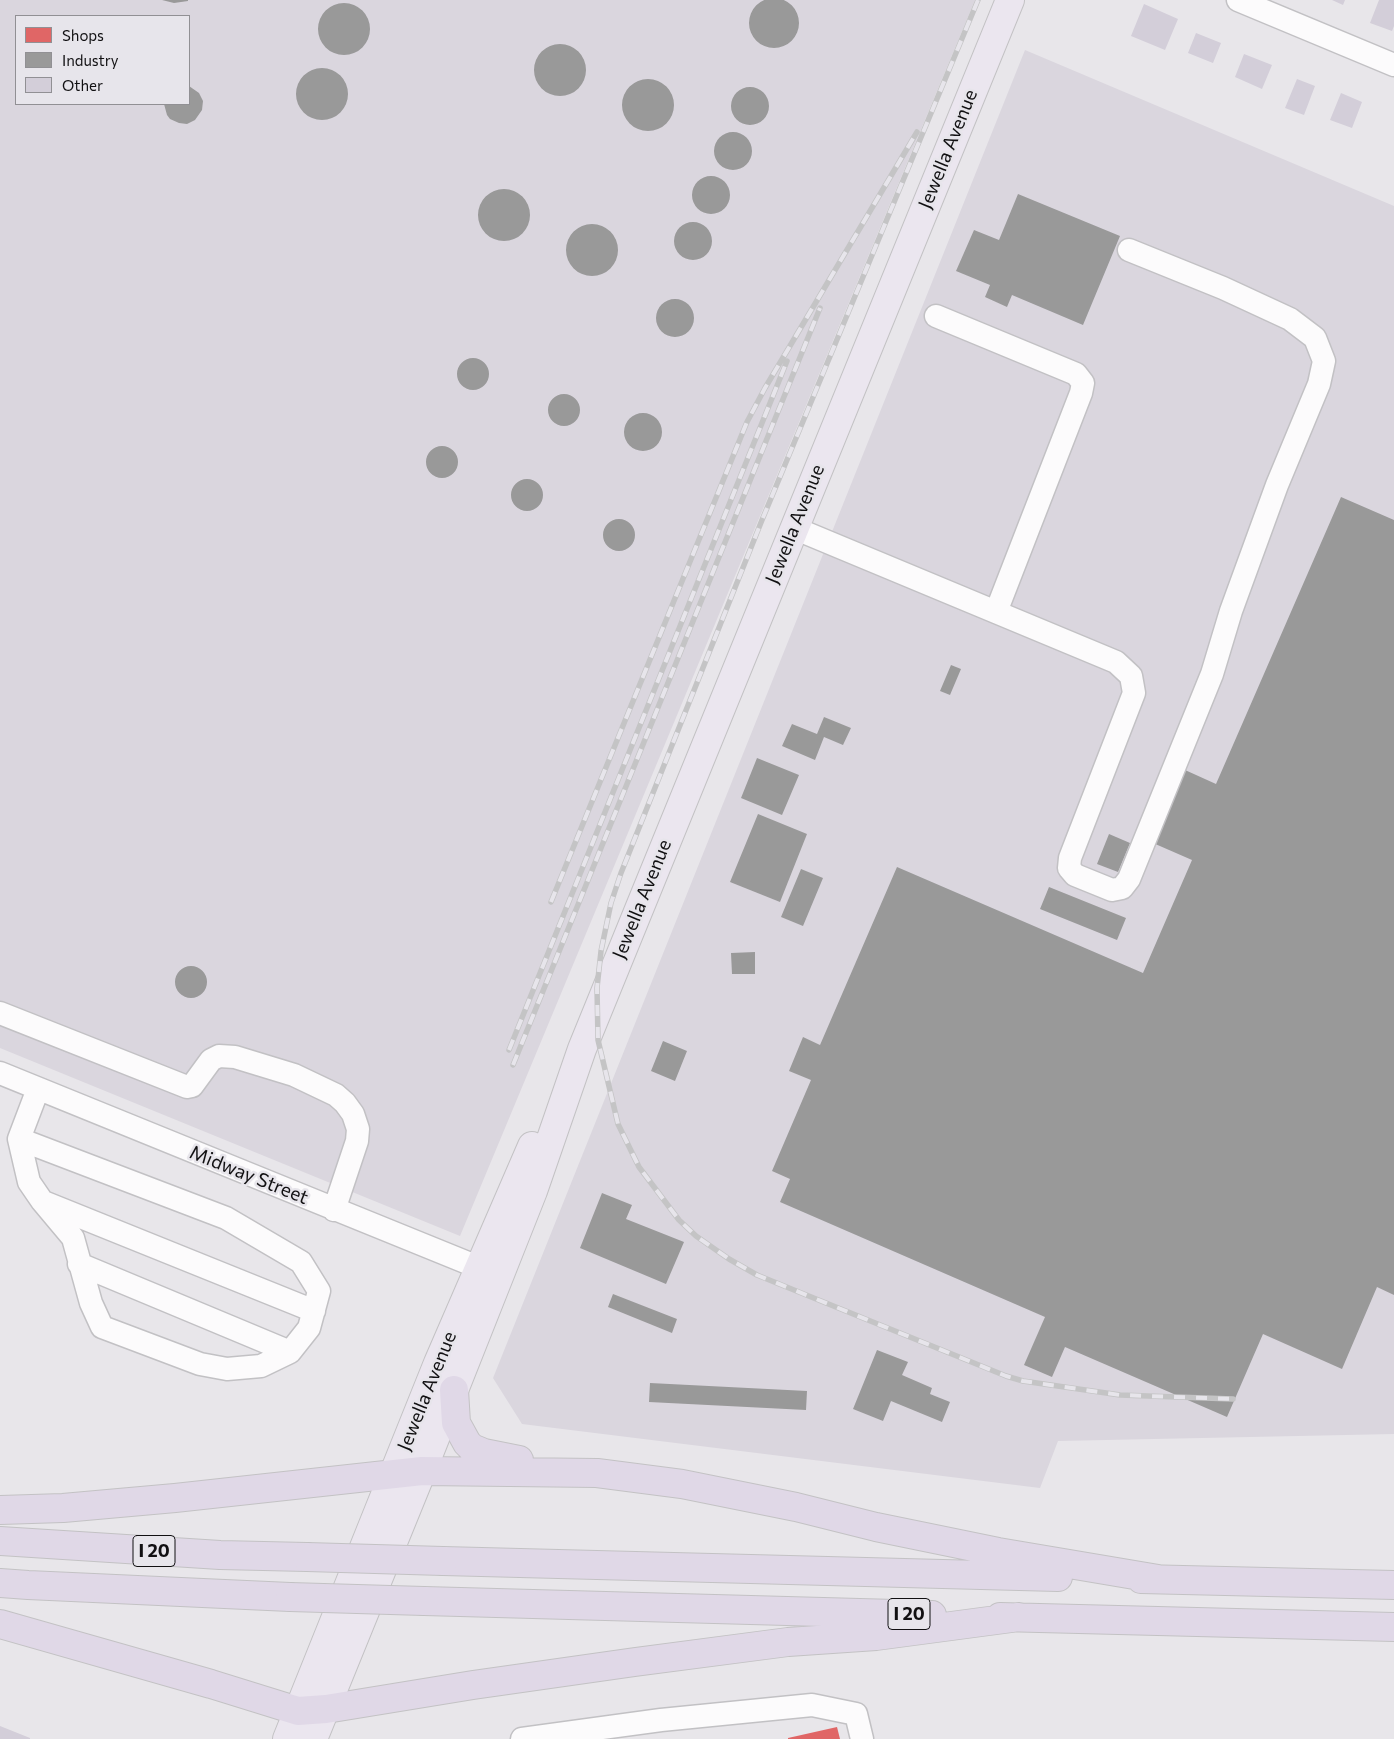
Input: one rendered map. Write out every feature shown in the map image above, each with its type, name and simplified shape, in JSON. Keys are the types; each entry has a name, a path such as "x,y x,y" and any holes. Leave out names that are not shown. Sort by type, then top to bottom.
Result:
{"highway":[{"path":"454,1390 456,1423 459,1432 472,1448 484,1453 514,1460 597,1473 682,1484 998,1552 1158,1579"},
{"path":"0,1510 63,1508 176,1498 422,1471 597,1473"},
{"name":"I 20","path":"0,1541 220,1555 1394,1586"},
{"name":"I 20","path":"0,1583 290,1598 1394,1627"},
{"path":"0,1624 211,1684 298,1711 326,1709 472,1685 625,1663 788,1642 876,1636 1019,1617"}],"main road":[{"name":"Jewella Avenue","path":"287,1739 438,1363 533,1191 582,1049 1010,0"},
{"name":"Jewella Avenue","path":"313,1739 454,1390 489,1272"}],"street":[{"path":"1238,0 1394,65"},
{"path":"794,528 1116,662 1131,676 1134,693 1070,858 1069,868 1075,875 1112,890 1122,888 1129,879 1212,674 1231,611 1277,485 1319,384 1324,361 1315,338 1290,319 1223,288 1129,250"},
{"path":"936,316 1076,374 1083,383 1081,393 996,612"},
{"path":"0,1013 187,1087 192,1086 211,1060 219,1056 235,1057 294,1075 336,1095 345,1103 358,1128 357,1141 334,1210"},
{"name":"Midway Street","path":"0,1073 489,1272"},
{"path":"19,1139 226,1218 301,1262 319,1291 309,1328 290,1352 261,1366 227,1370 200,1364 102,1327 91,1304 73,1238 42,1201 29,1182 19,1139 38,1089"},
{"path":"42,1201 314,1311"},
{"path":"79,1264 290,1352"},
{"path":"522,1739 661,1720 812,1705 856,1714 862,1739"}],"shaded area":[{"path":"0,0 975,0 460,1236 0,1048"},
{"path":"1025,50 1394,206 1394,1434 1058,1441 1040,1488 522,1424 493,1378"}],"building: Shops":[{"path":"837,1727 840,1739 788,1739 788,1738"}],"building: Industry":[{"path":"766,-1 782,-1 788,2 795,9 799,18 799,28 795,37 788,44 779,48 769,48 760,44 753,37 749,28 749,18 753,9"},
{"path":"162,0 188,0 188,1 174,3"},
{"path":"344,3 354,5 362,11 368,19 370,29 368,39 362,47 354,53 344,55 334,53 326,47 320,39 318,29 320,19 326,11 334,5"},
{"path":"560,44 570,46 578,52 584,60 586,70 584,80 578,88 570,94 560,96 550,94 542,88 536,80 534,70 536,60 542,52 550,46"},
{"path":"322,68 332,70 340,76 346,84 348,94 346,104 340,112 332,118 322,120 312,118 304,112 298,104 296,94 298,84 304,76 312,70"},
{"path":"648,79 658,81 666,87 672,95 674,105 672,115 666,123 658,129 648,131 638,129 630,123 624,115 622,105 624,95 630,87 638,81"},
{"path":"190,87 199,93 203,101 202,110 195,120 187,124 179,123 170,119 164,105 190,105"},
{"path":"750,87 764,92 769,106 764,120 750,125 736,120 731,106 736,92"},
{"path":"733,132 747,137 752,151 747,165 733,170 719,165 714,151 719,137"},
{"path":"711,176 725,181 730,195 725,209 711,214 697,209 692,195 697,181"},
{"path":"504,189 514,191 522,197 528,205 530,215 528,225 522,233 514,239 504,241 494,239 486,233 480,225 478,215 480,205 486,197 494,191"},
{"path":"1018,194 1120,236 1083,325 1012,295 1007,307 985,297 990,285 956,271 974,230 999,240"},
{"path":"693,222 707,227 712,241 707,255 693,260 679,255 674,241 679,227"},
{"path":"592,224 602,226 610,232 616,240 618,250 616,260 610,268 602,274 592,276 582,274 574,268 568,260 566,250 568,240 574,232 582,226"},
{"path":"675,299 689,304 694,318 689,332 675,337 661,332 656,318 661,304"},
{"path":"473,358 479,359 484,363 488,368 488,380 484,385 479,389 473,390 467,389 462,385 458,380 457,374 458,368 462,363 467,359"},
{"path":"564,394 570,395 575,399 579,404 579,416 575,421 570,425 564,426 558,425 553,421 549,416 548,410 549,404 553,399 558,395"},
{"path":"643,413 657,418 662,432 657,446 643,451 629,446 624,432 629,418"},
{"path":"442,446 448,447 453,451 457,456 457,468 453,473 448,477 442,478 436,477 431,473 427,468 426,462 427,456 431,451 436,447"},
{"path":"527,479 533,480 538,484 542,489 542,501 538,506 533,510 527,511 521,510 516,506 512,501 511,495 512,489 516,484 521,480"},
{"path":"1341,497 1394,520 1394,1295 1377,1287 1342,1369 1263,1334 1227,1417 1065,1347 1052,1377 1024,1365 1045,1317 780,1202 790,1179 772,1171 811,1080 789,1071 803,1037 820,1045 897,867 1143,973 1192,860 1153,843 1185,770 1216,784"},
{"path":"619,519 625,520 630,524 634,529 634,541 630,546 625,550 619,551 613,550 608,546 604,541 603,535 604,529 608,524 613,520"},
{"path":"951,665 961,669 950,695 940,691"},
{"path":"824,717 851,728 843,745 824,737 815,760 782,746 792,724 817,734"},
{"path":"757,758 799,775 782,815 741,798"},
{"path":"758,814 807,834 780,902 730,882"},
{"path":"1109,834 1130,843 1118,872 1097,864"},
{"path":"801,869 823,878 803,926 781,917"},
{"path":"1049,887 1126,918 1117,940 1040,909"},
{"path":"755,952 755,974 732,974 731,953"},
{"path":"191,966 197,967 202,971 206,976 206,988 202,993 197,997 191,998 185,997 180,993 176,988 175,982 176,976 180,971 185,967"},
{"path":"663,1041 687,1051 675,1081 651,1071"},
{"path":"602,1193 632,1205 626,1219 684,1242 666,1284 580,1248"},
{"path":"613,1294 677,1319 672,1333 608,1307"},
{"path":"877,1350 908,1362 902,1375 932,1388 930,1394 950,1402 942,1422 891,1401 883,1421 853,1409"},
{"path":"650,1383 807,1391 806,1410 649,1402"}],"building: Other":[{"path":"1332,0 1345,0 1343,5"},
{"path":"1379,0 1394,0 1394,26 1392,31 1370,23"},
{"path":"1144,4 1178,19 1165,50 1131,36"},
{"path":"1196,33 1221,43 1213,63 1188,53"},
{"path":"1244,54 1272,65 1262,89 1235,77"},
{"path":"1297,79 1315,86 1304,115 1285,108"},
{"path":"1341,93 1362,102 1352,128 1330,120"},
{"path":"0,1726 30,1738 30,1739 0,1739"}],"railway":[{"path":"978,0 762,520 621,873 611,903 601,951 597,988 598,1040 618,1124 639,1167 679,1220 696,1236 729,1259 757,1275 1006,1376 1023,1381 1120,1395 1233,1399"},
{"path":"551,902 747,422 765,388 917,132"},
{"path":"513,1065 820,308"},
{"path":"509,1050 787,361"}]}
